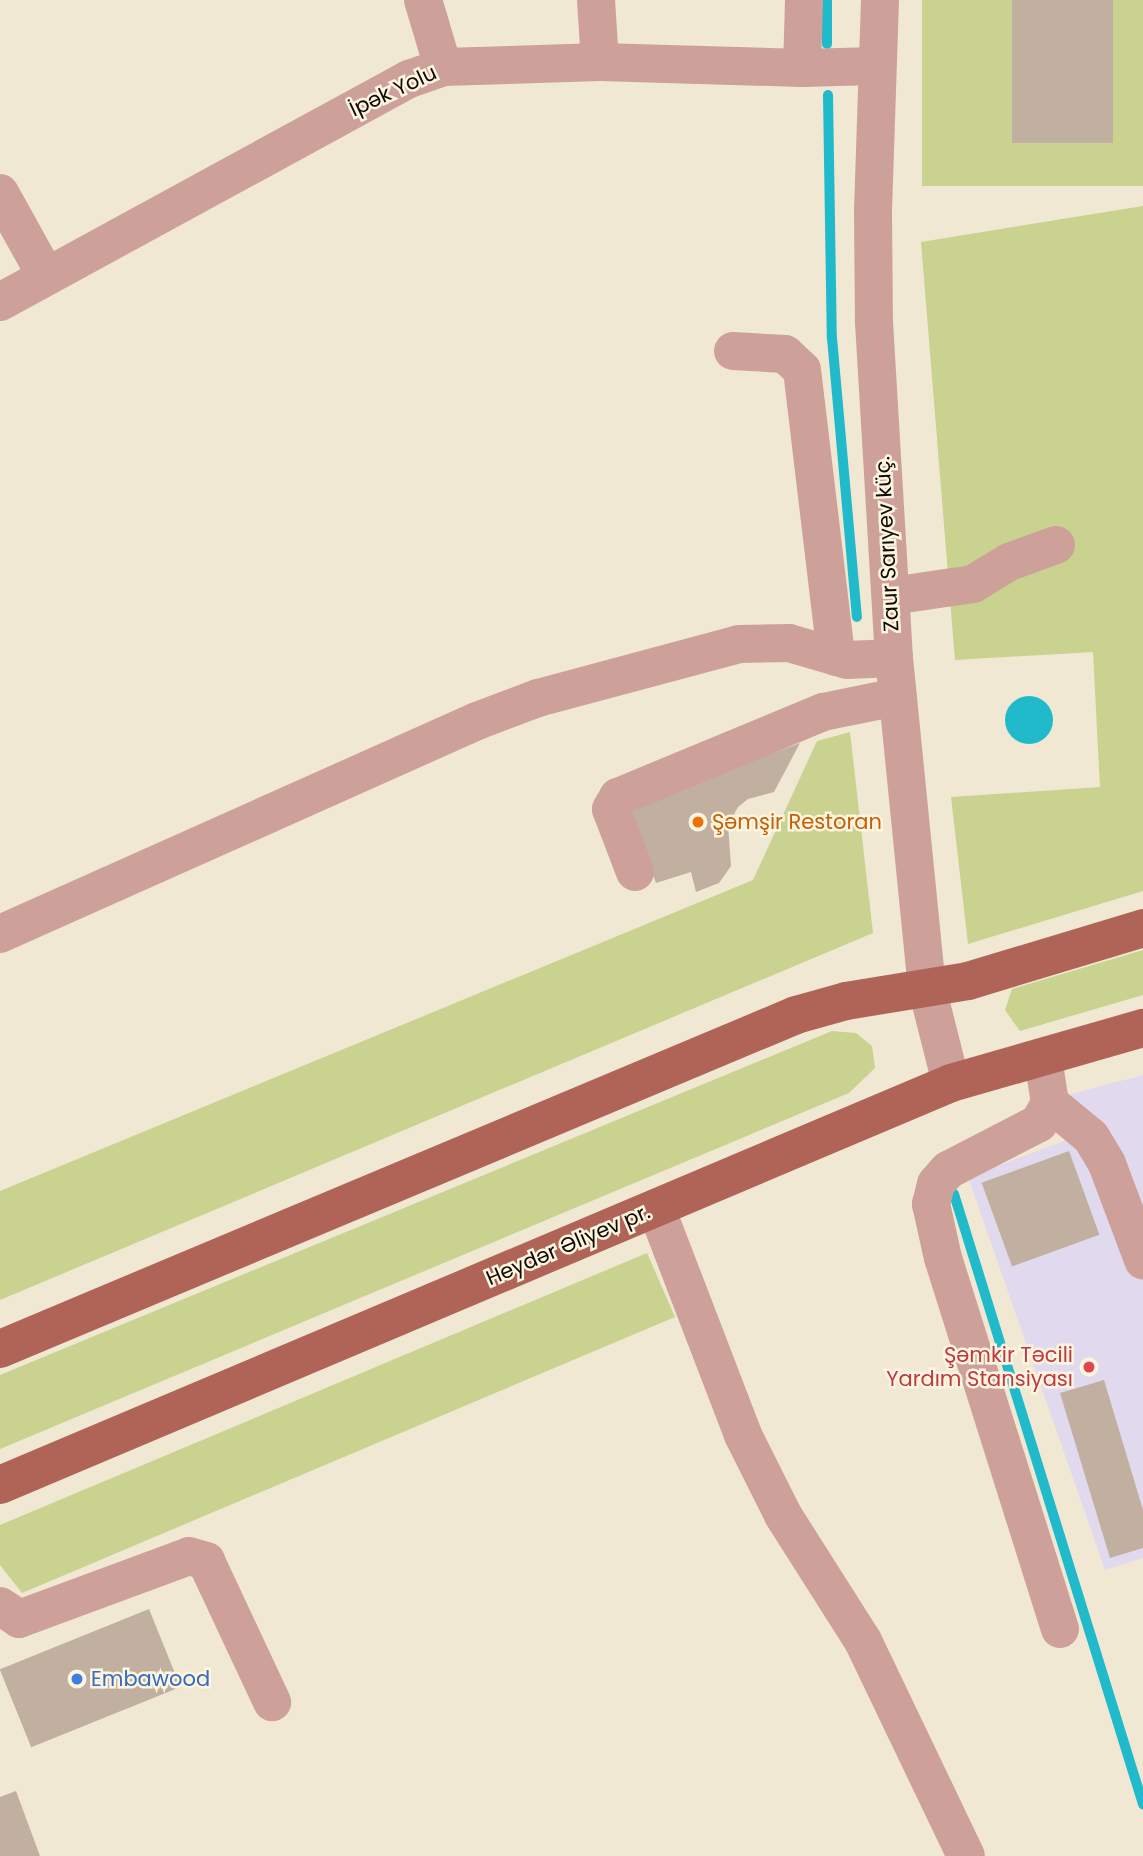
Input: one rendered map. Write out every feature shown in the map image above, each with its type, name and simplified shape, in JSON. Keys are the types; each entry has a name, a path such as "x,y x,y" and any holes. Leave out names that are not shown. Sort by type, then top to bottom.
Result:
{"main road":[{"path":"0,1349 796,1015 846,1000 927,988 1003,972 1143,928"},
{"name":"Heydər Əliyev pr.","path":"0,1485 951,1083 1143,1028"}],"street":[{"path":"424,0 443,67"},
{"path":"596,0 600,62"},
{"path":"802,68 804,0"},
{"name":"Zaur Sarıyev küç.","path":"880,0 876,66 874,322 894,658 927,988 951,1083"},
{"name":"İpək Yolu","path":"0,302 409,79 443,67 600,62 802,68 876,66"},
{"path":"0,193 46,276"},
{"path":"733,351 785,354 802,370 836,657"},
{"path":"891,596 973,583 1030,552 1056,545"},
{"path":"0,934 477,721 538,698 739,645 789,643 836,657 894,658"},
{"path":"635,872 611,809 618,797 823,712 897,697"},
{"path":"1043,1058 1050,1103 1039,1123 948,1170 936,1184 931,1204 943,1258 1060,1629"},
{"path":"1050,1103 1091,1137 1107,1164 1143,1260"},
{"path":"656,1208 743,1435 783,1515 863,1641 966,1856"},
{"path":"0,1606 19,1619 189,1556 206,1561 272,1702"}],"shaded area":[{"name":"Şəmkir Təcili Yardım Stansiyası","path":"1143,1075 1143,1558 1105,1570 968,1177 1072,1138 1071,1094"}],"green space":[{"path":"922,0 1143,0 1143,186 922,186"},
{"path":"1143,206 1143,891 968,944 951,797 1100,787 1093,652 955,660 921,242"},
{"path":"850,732 873,933 0,1300 0,1191 753,880 817,741"},
{"path":"1143,950 1143,995 1020,1031 1005,1010 1012,989"},
{"path":"832,1031 856,1033 872,1046 875,1068 849,1093 0,1449 0,1375"},
{"path":"647,1253 675,1317 22,1593 0,1565 0,1525"}],"water":[{"path":"1029,696 1046,703 1053,720 1046,737 1029,744 1012,737 1005,720 1012,703"}],"building":[{"path":"1012,0 1113,0 1113,143 1012,143"},
{"path":"800,743 774,792 748,799 738,807 728,825 731,866 719,883 696,892 691,872 656,883 628,808"},
{"path":"1069,1151 1099,1235 1012,1266 982,1183"},
{"path":"1104,1380 1143,1510 1143,1548 1110,1558 1060,1393"},
{"path":"149,1609 180,1687 31,1747 0,1669"},
{"path":"16,1791 40,1856 0,1856 0,1797"}],"waterway":[{"path":"827,0 827,44"},
{"path":"828,95 832,338 857,617"},
{"path":"954,1194 1143,1804"}],"place":[{"name":"Şəmşir Restoran","path":"698,822"},
{"name":"Şəmkir Təcili Yardım Stansiyası","path":"1089,1367"},
{"name":"Embawood","path":"77,1679"}]}
